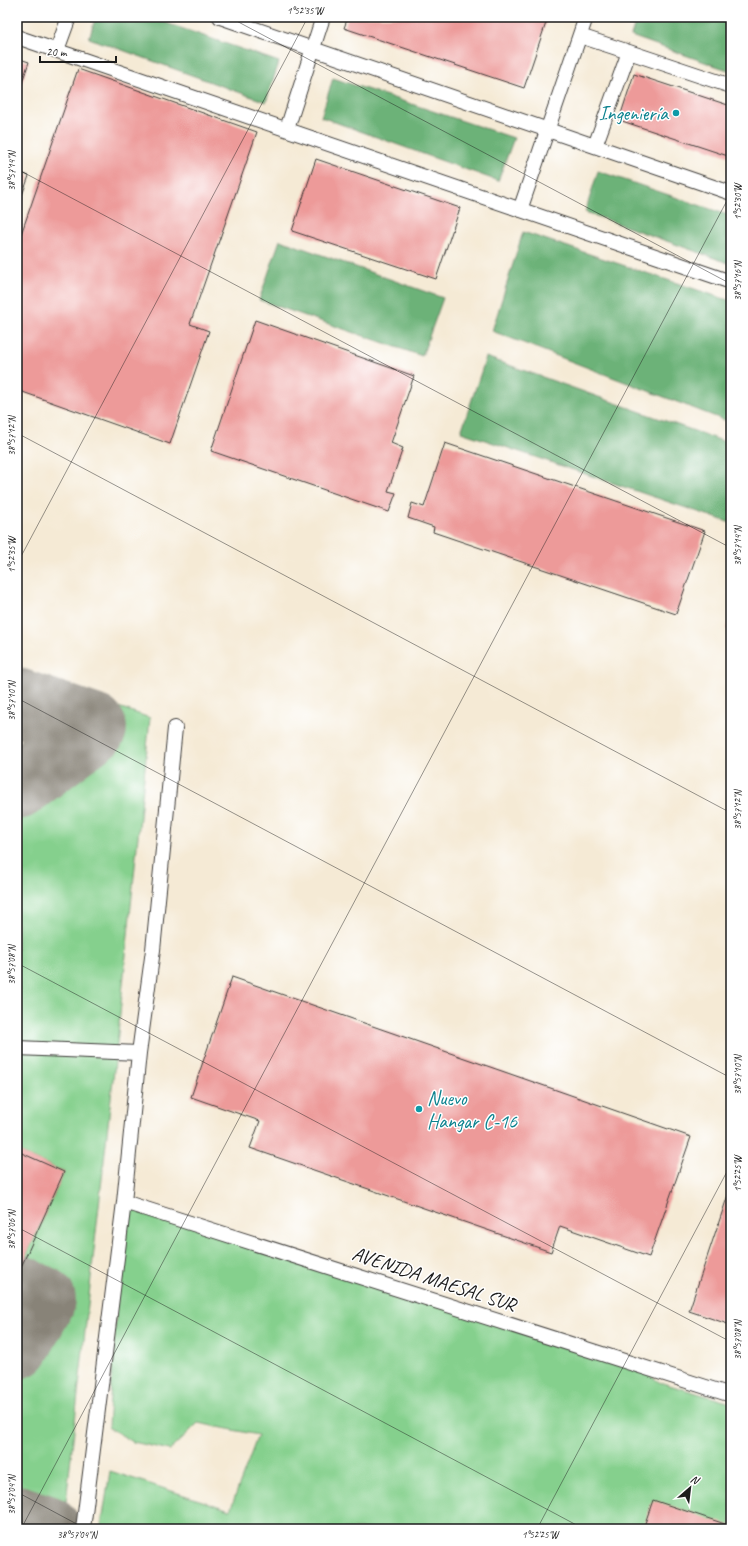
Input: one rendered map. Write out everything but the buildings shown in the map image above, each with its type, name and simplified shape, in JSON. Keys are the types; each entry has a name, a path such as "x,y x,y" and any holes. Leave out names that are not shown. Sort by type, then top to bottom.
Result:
{"lane":[{"path":"57,50 69,17"},
{"path":"220,17 731,193"},
{"path":"287,129 323,17"},
{"path":"520,210 586,17"},
{"path":"580,36 731,86"},
{"path":"17,37 731,282"},
{"path":"595,146 629,52"},
{"path":"83,1529 124,1202 139,1053 153,950 175,728"},
{"path":"17,1048 139,1053"},
{"name":"AVENIDA MAESAL SUR","path":"124,1202 731,1396"}],"green space":[{"path":"96,17 149,17 279,62 266,102 89,38"},
{"path":"637,17 731,17 730,71 631,36"},
{"path":"333,78 514,138 498,181 321,117"},
{"path":"598,171 731,216 731,264 585,212"},
{"path":"523,232 731,301 731,418 724,420 492,331"},
{"path":"280,240 443,298 422,356 259,300"},
{"path":"486,357 731,444 731,523 461,432"},
{"path":"113,705 150,718 117,1044 63,1529 47,1529 17,1519 17,1345 42,1300 17,1288 17,1276 64,1172 17,1151 17,785 93,728"},
{"path":"124,1202 635,1364 659,1382 731,1403 731,1529 101,1529 110,1471 230,1510 258,1435 198,1423 170,1450 133,1442 108,1427"}],"taxiway":[{"path":"17,702 93,728 17,786"},
{"path":"17,1288 42,1300 17,1345"},
{"path":"17,1519 47,1529"}],"place":[{"name":"Ingeniería","path":"676,113"},
{"name":"Nuevo Hangar C-16","path":"419,1109"}]}
